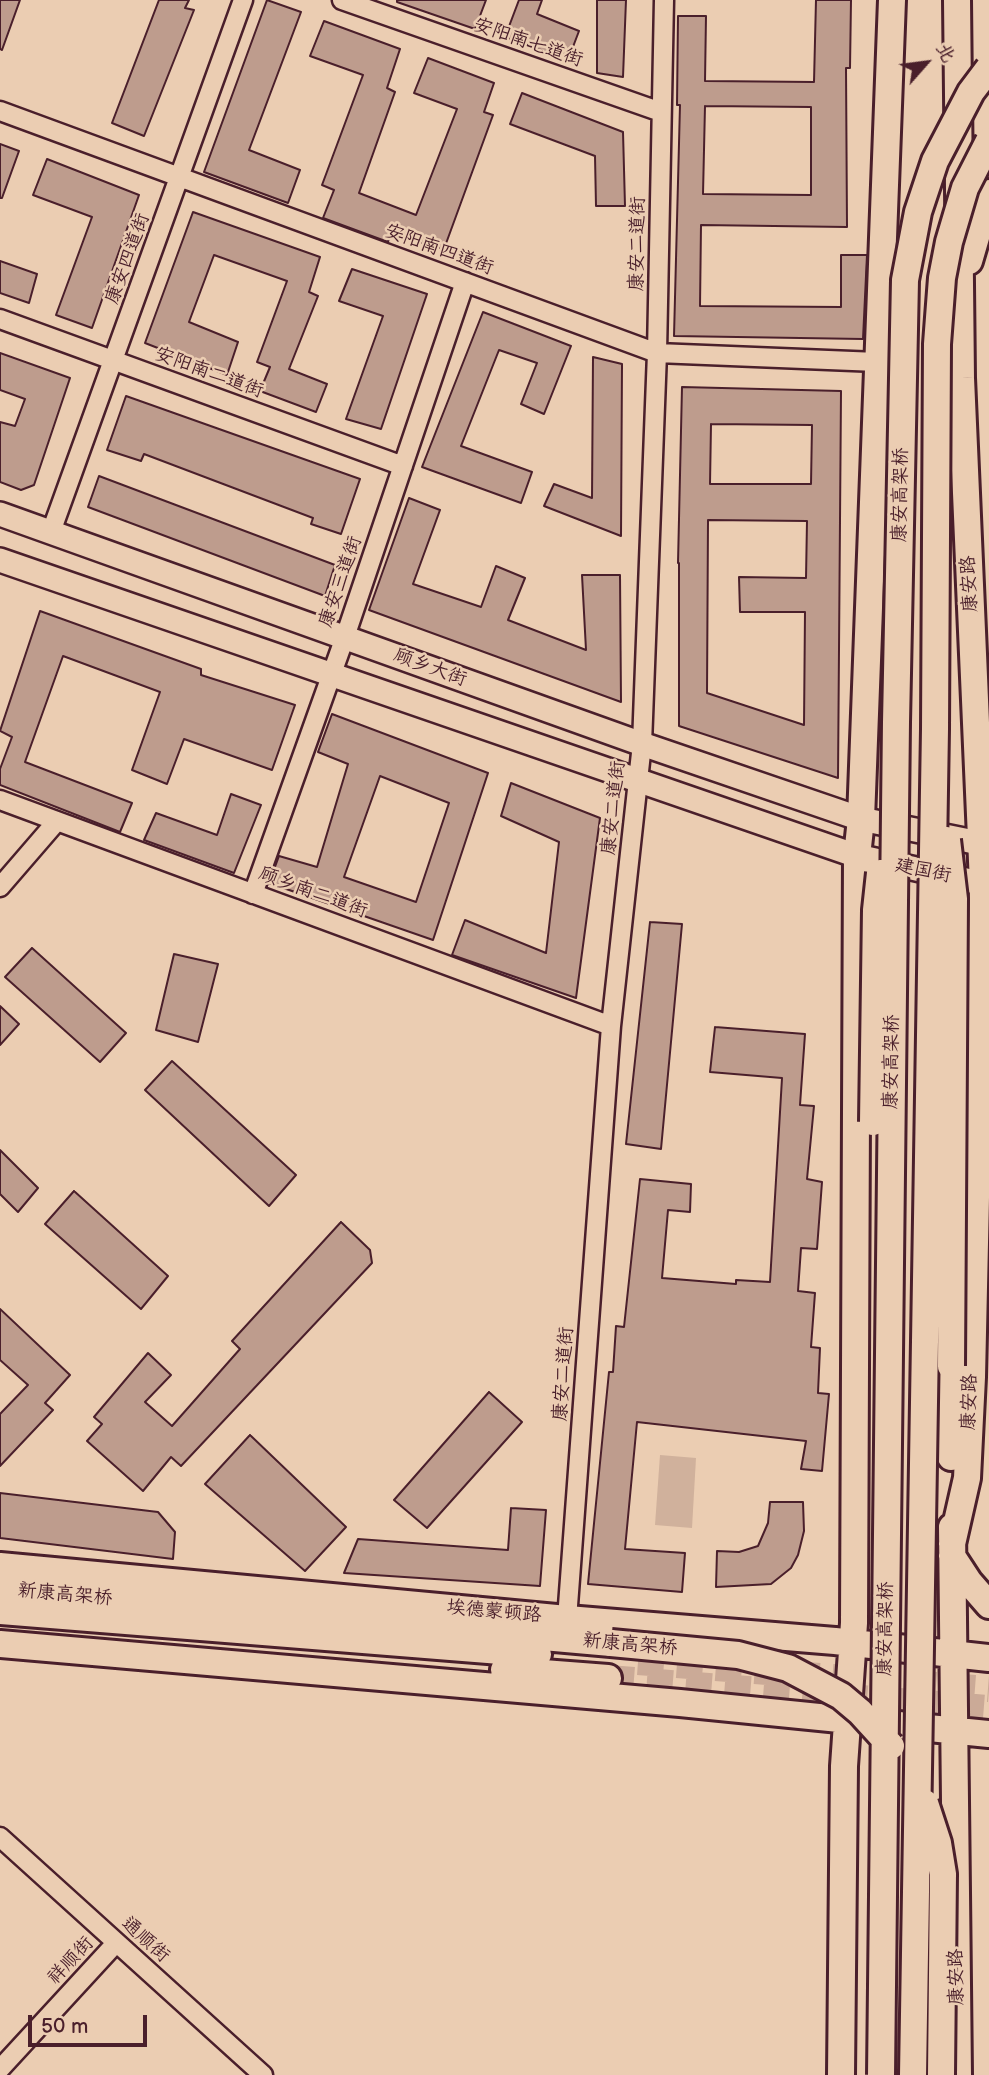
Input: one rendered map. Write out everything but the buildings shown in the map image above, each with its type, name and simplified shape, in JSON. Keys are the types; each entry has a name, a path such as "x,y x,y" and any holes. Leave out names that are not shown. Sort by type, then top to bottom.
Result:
{"highway":[{"path":"841,2075 844,1766 853,1623 856,856 861,819 892,0"},
{"name":"康安路","path":"952,1550 968,1465 986,885 962,392 957,0"},
{"name":"康安高架桥","path":"881,2075 896,722 905,280 918,212 935,161 971,92 989,68"},
{"name":"康安高架桥","path":"914,2075 935,729 936,358 940,289 949,242 965,188 989,141"},
{"path":"960,297 989,193"},
{"path":"853,1623 865,1581 869,1550 876,910 896,722"},
{"name":"康安路","path":"935,729 954,899 951,1366 958,2075"},
{"path":"952,1550 969,1582 989,1605"},
{"name":"埃德蒙顿路","path":"0,1566 835,1641 989,1658"},
{"name":"新康高架桥","path":"0,1589 738,1655 788,1668 819,1683 860,1712 893,1749 920,1793 935,1832 943,1874 941,2075"},
{"name":"埃德蒙顿路","path":"0,1611 609,1669 0,1627"},
{"path":"0,1644 680,1703 989,1734"},
{"path":"847,1725 857,1763 860,1824 857,2075"}],"main road":[{"name":"顾乡大街","path":"0,513 642,744 861,819"},
{"name":"顾乡大街","path":"0,560 856,856"},
{"name":"建国街","path":"861,819 985,845"},
{"name":"建国街","path":"856,856 986,885"}],"street":[{"name":"康安四道街","path":"51,532 243,0"},
{"name":"安阳南七道街","path":"342,0 661,112"},
{"name":"康安二道街","path":"567,1619 611,1026 642,744 657,353 664,0"},
{"name":"安阳南四道街","path":"0,111 657,353 877,362"},
{"name":"康安三道街","path":"253,894 345,637 465,282"},
{"name":"安阳南二道街","path":"0,319 403,466"},
{"name":"顾乡南二道街","path":"0,800 611,1026"},
{"path":"0,887 57,821"},
{"name":"通顺街","path":"0,1837 263,2075"},
{"name":"祥顺街","path":"0,2069 116,1943"}],"shaded area":[{"path":"660,1455 696,1458 692,1528 655,1525"}],"tunnel":[{"path":"638,1662 989,1689"},
{"path":"608,1678 989,1708"}]}
